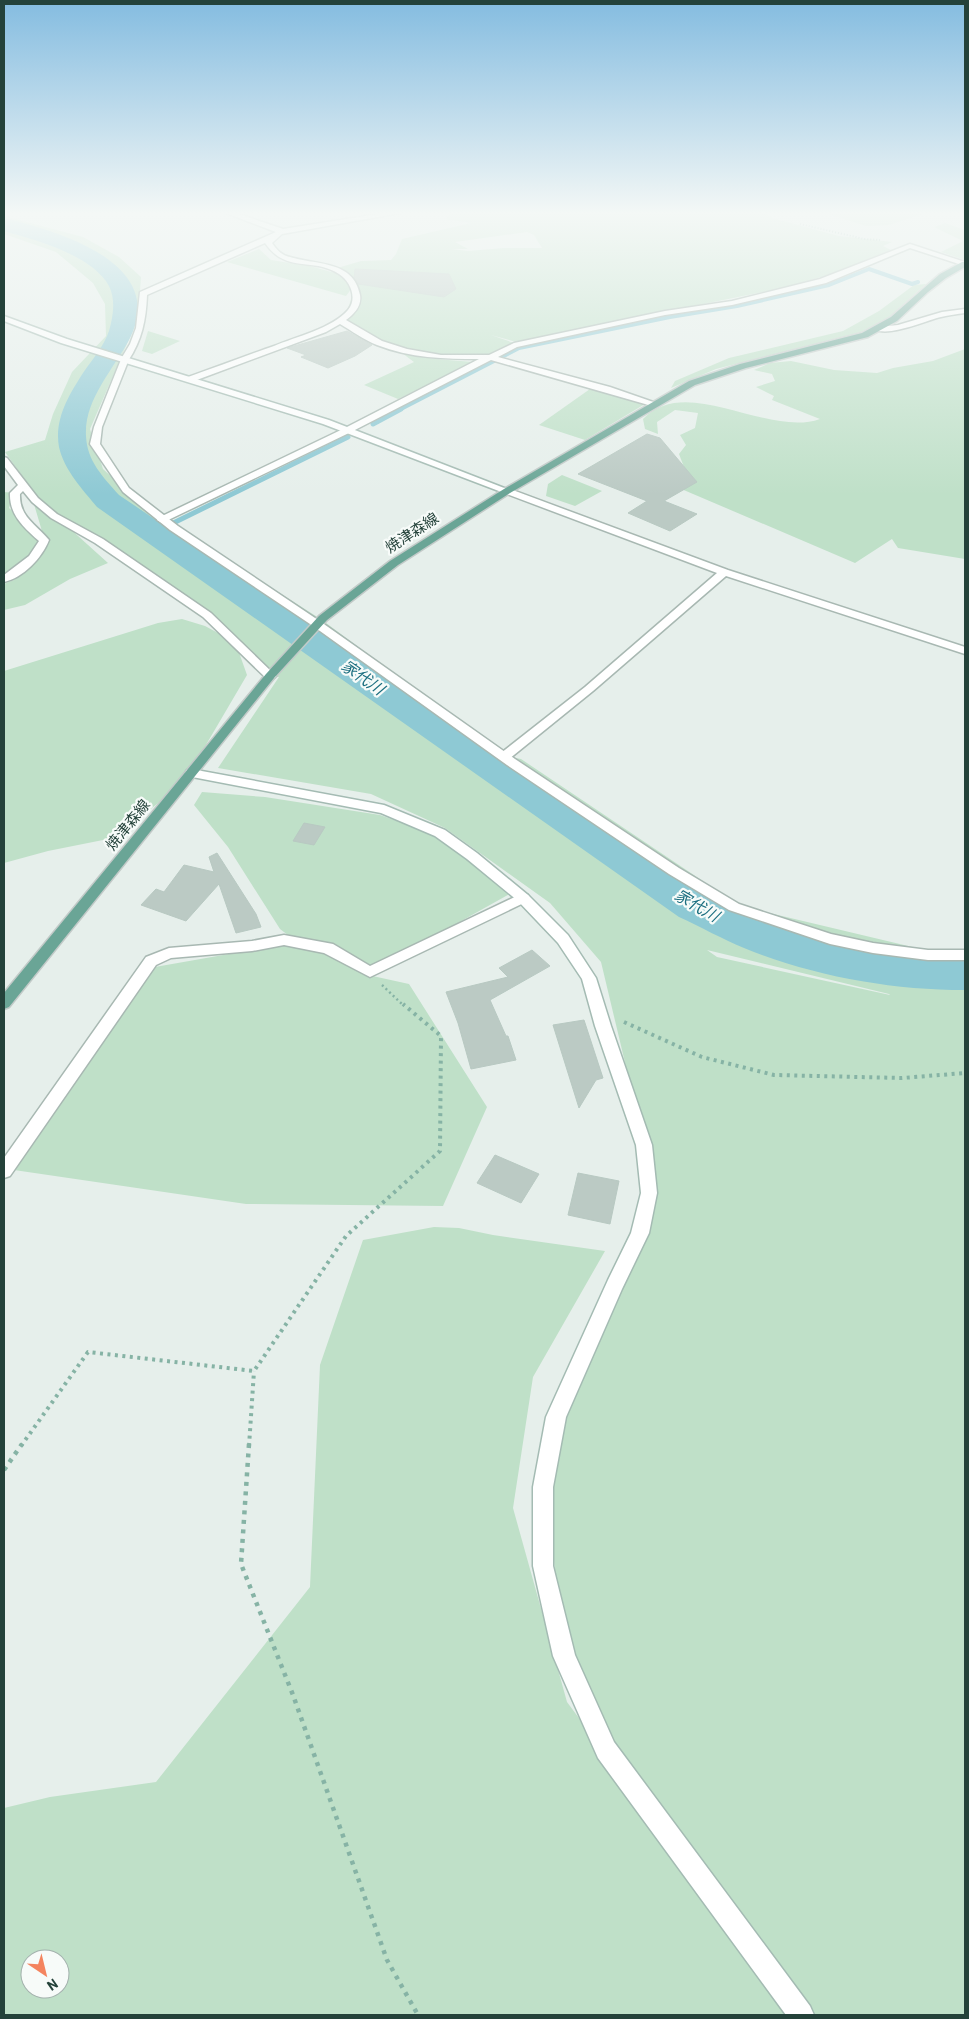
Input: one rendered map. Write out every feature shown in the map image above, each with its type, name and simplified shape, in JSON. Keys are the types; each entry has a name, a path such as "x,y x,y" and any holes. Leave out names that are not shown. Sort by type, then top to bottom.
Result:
{"main road":[{"name":"焼津森線","path":"4,1003 270,676 320,621 394,563 507,491 692,383 743,366 840,343 879,329 909,306"}],"street":[{"path":"143,306 143,316 135,345 125,359 98,427 95,444 126,490 168,524 320,621 427,704 674,871 734,907 830,939 873,948 928,955 965,955"},
{"path":"191,379 324,330 341,321 355,310 356,306"},
{"path":"168,524 514,345 666,313 711,306"},
{"path":"879,329 899,327 942,314 965,311"},
{"path":"4,318 97,351 191,379 348,430 724,572 965,651"},
{"path":"341,321 379,343 406,351 441,357 492,358 655,404"},
{"path":"4,460 23,486 54,516 99,541 207,615 270,676"},
{"path":"4,579 29,564 40,550 44,540 20,518 13,503 14,493 23,486"},
{"path":"505,756 589,689 724,572"},
{"path":"191,773 384,810 440,833 523,898 563,939 589,978 644,1145 649,1193 640,1233 614,1286 556,1417 543,1487 543,1566 564,1656 606,1750 801,2015"},
{"path":"4,1171 151,961 169,953 252,946 284,940 328,948 370,972 523,898"}],"path":[{"path":"370,972 396,999 442,1036 440,1151 346,1236 254,1371 241,1564 293,1694 387,1960 418,2015"},
{"path":"598,1010 702,1057 774,1075 902,1078 965,1073"},
{"path":"4,1470 88,1352 254,1371"}],"green space":[{"path":"105,306 139,306 133,330 90,429 103,469 142,505 322,620 505,756 521,759 740,906 925,950 965,950 965,2015 813,2015 613,1760 557,1601 550,1504 564,1400 655,1188 601,962 550,903 445,828 371,794 218,768 279,677 270,676 236,644 247,675 183,784 113,838 48,851 4,863 4,671 158,623 182,619 205,626 233,641 212,620 57,517 108,563 70,579 25,605 4,610 4,584 14,580 23,567 4,575 4,492 15,493 9,508 44,538 31,494 40,501 5,452 45,440 53,414 72,372 106,336","holes":["707,950 889,994 717,957"]},
{"path":"349,306 693,306 516,342 491,335 514,343 488,355 437,356 379,343 343,322"},
{"path":"885,306 901,306 886,320 861,332 716,369 671,388 675,381 729,358 843,331"},
{"path":"148,331 180,341 152,354 142,351"},
{"path":"965,349 965,559 898,548 892,539 855,563 679,488 687,475 679,454 686,445 680,435 695,428 698,413 675,410 657,422 658,434 645,429 643,419 661,407 682,402 704,404 776,421 799,423 820,419 772,400 774,396 756,387 775,381 772,374 754,370 770,363 791,361 834,370 877,373 893,368 933,361"},
{"path":"402,353 435,359 474,362 398,399 364,385 414,362"},
{"path":"590,389 645,404 585,440 539,425"},
{"path":"562,475 602,491 575,506 546,496 548,484"},
{"path":"202,792 265,797 380,815 450,840 515,891 370,972 340,959 368,975 409,984 487,1107 443,1206 246,1204 14,1170 155,967 297,942 280,929 228,847 194,805"},
{"path":"434,1227 459,1228 493,1235 605,1251 533,1377 513,1508 567,1702 800,2015 4,2015 4,1808 50,1797 156,1782 310,1587 320,1365 363,1240"}],"building":[{"path":"347,331 372,345 355,356 328,368 301,357 306,355 287,348"},
{"path":"647,434 660,438 697,482 664,501 697,514 670,531 628,513 647,501 578,474"},
{"path":"304,823 325,827 314,845 293,841"},
{"path":"217,853 256,914 261,927 236,933 219,884 186,921 141,905 156,889 164,892 184,865 214,872 209,857"},
{"path":"532,950 550,966 490,1000 506,1036 508,1036 516,1060 471,1069 458,1023 446,992 508,977 499,968"},
{"path":"584,1020 603,1078 596,1080 579,1108 553,1025"},
{"path":"495,1155 539,1174 521,1203 477,1183"},
{"path":"578,1173 619,1181 610,1224 568,1215"}],"waterway":[{"name":"家代川","path":"126,306 121,331 81,398 72,426 75,455 84,472 108,501 694,906 767,940 815,954 865,965 915,971 965,973"},
{"path":"399,410 519,348 670,317 736,306"},
{"path":"373,424 401,409"},
{"path":"153,533 348,437"}]}
